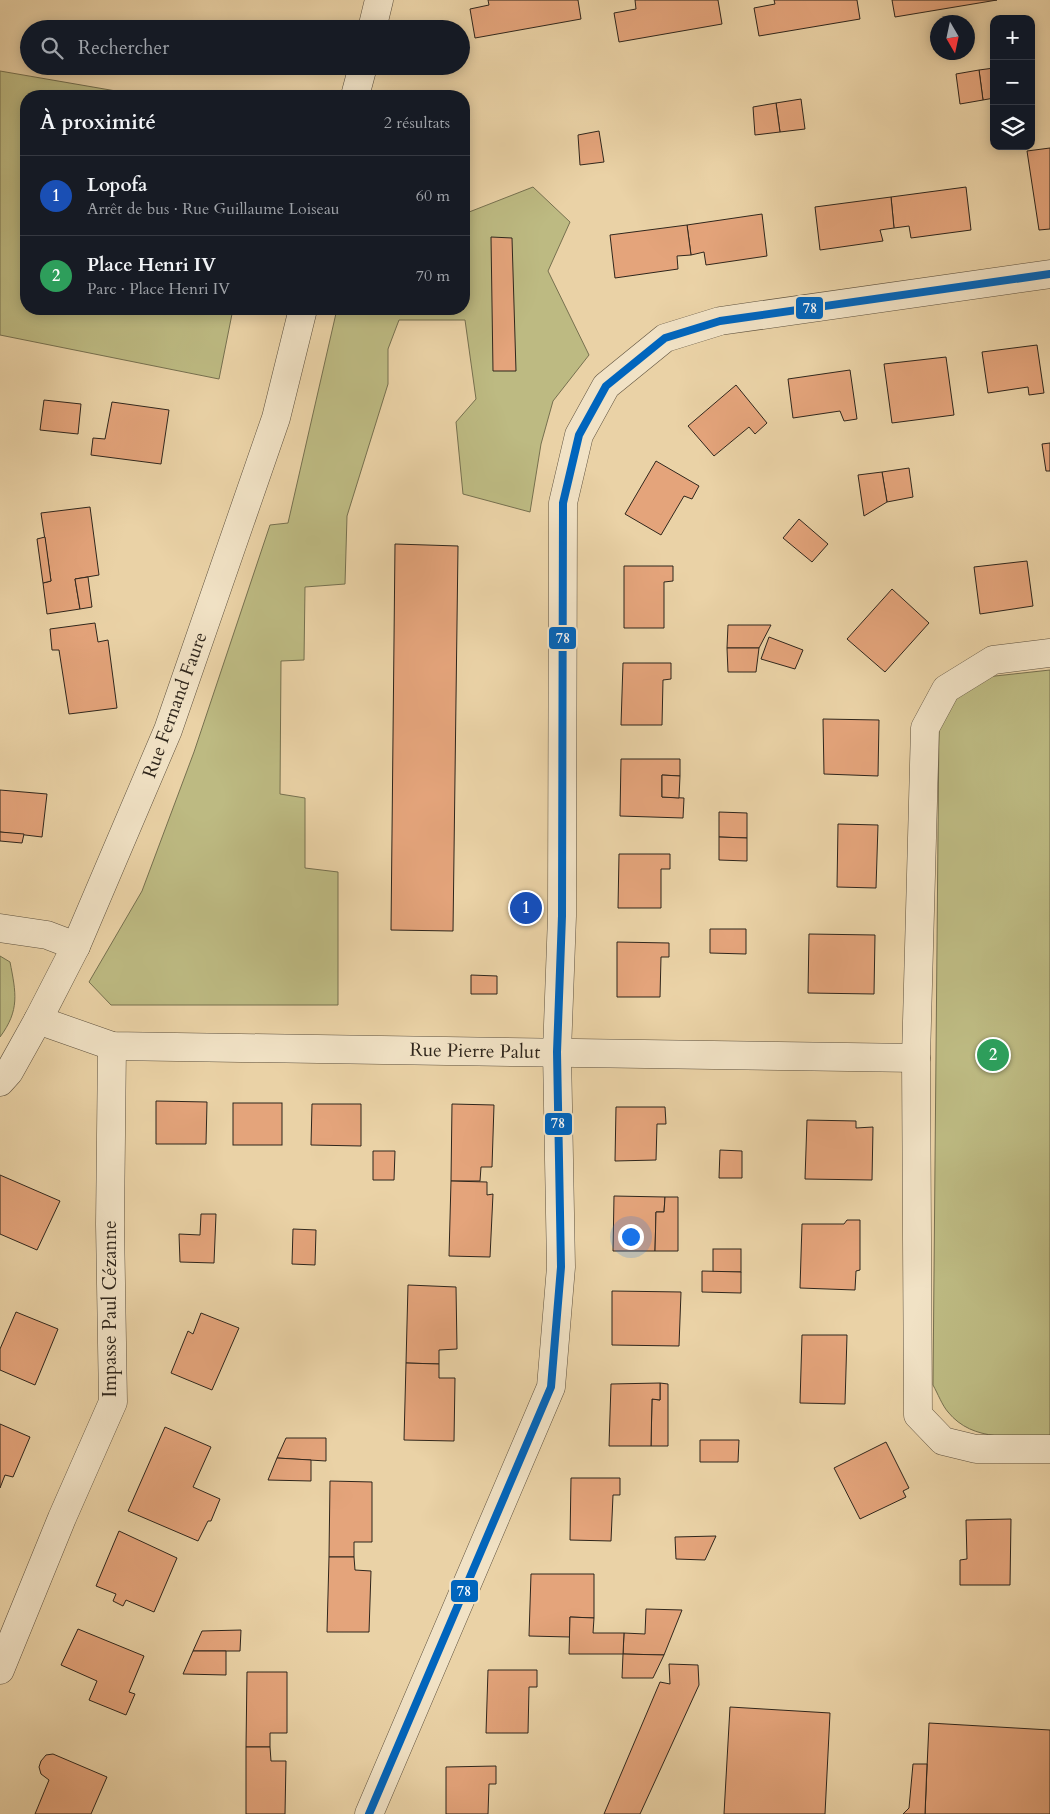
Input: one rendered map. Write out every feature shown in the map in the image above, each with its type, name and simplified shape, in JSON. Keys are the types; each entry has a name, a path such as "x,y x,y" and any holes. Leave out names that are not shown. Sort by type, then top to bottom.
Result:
{"street":[{"path":"374,20 379,0"},
{"path":"357,90 361,75"},
{"path":"369,1814 551,1387 561,1267 557,1052 562,916 563,503 579,434 606,386 665,338 720,321 1050,274"},
{"name":"Rue Fernand Faure","path":"0,1082 9,1072 76,946 168,730 276,418 302,315"},
{"path":"1050,653 993,660 946,689 925,728 916,1058 918,1414 944,1440 952,1443 976,1449 1050,1449"},
{"path":"0,928 47,935 76,946"},
{"name":"Rue Pierre Palut","path":"38,1020 112,1046 916,1058"},
{"name":"Impasse Paul Cézanne","path":"0,1670 62,1518 113,1402 110,1224 112,1046"}],"shaded area":[{"path":"0,71 110,90 20,90 20,315 232,315 219,379 0,335"},
{"path":"533,187 570,222 548,271 589,355 553,401 541,444 530,512 463,494 456,422 476,399 465,320 399,320 388,349 388,384 347,516 345,584 305,587 304,660 281,661 280,794 305,798 305,868 338,872 338,1005 111,1005 89,982 142,891 194,752 270,525 288,523 336,315 470,315 470,212"},
{"path":"1050,670 1050,1436 1009,1437 982,1433 958,1422 948,1412 933,1385 939,726 951,697 986,677"},
{"path":"0,956 10,962 15,1001 11,1018 0,1037"}],"building":[{"path":"488,0 578,0 581,19 475,38 470,9 489,5"},
{"path":"635,0 718,0 722,24 619,42 614,13 636,9"},
{"path":"774,0 857,0 860,19 759,36 754,8 775,4"},
{"path":"892,0 997,0 895,17"},
{"path":"990,69 990,99 983,100 979,70"},
{"path":"979,70 983,100 960,104 956,74"},
{"path":"801,99 805,129 780,132 776,103"},
{"path":"776,103 780,132 755,135 753,107"},
{"path":"599,131 604,162 580,165 578,135"},
{"path":"1050,148 1050,229 1039,230 1027,151"},
{"path":"966,187 971,230 911,238 909,226 894,228 891,197"},
{"path":"891,197 894,228 880,230 883,241 820,250 815,207"},
{"path":"762,214 767,256 706,265 704,252 691,255 687,225"},
{"path":"687,225 691,255 677,256 678,269 615,278 610,235"},
{"path":"491,237 512,238 516,371 493,371"},
{"path":"1037,345 1044,393 1029,395 1028,387 988,393 982,352"},
{"path":"946,357 954,415 892,423 884,364"},
{"path":"850,370 857,419 844,421 840,411 793,418 788,379"},
{"path":"736,385 767,423 755,434 749,427 714,456 688,426"},
{"path":"44,400 81,404 78,434 40,430"},
{"path":"112,402 169,410 161,464 91,455 93,438 105,439"},
{"path":"1050,443 1050,471 1046,471 1042,444"},
{"path":"656,461 699,486 692,499 684,496 661,535 625,514"},
{"path":"909,468 913,497 887,502 882,472"},
{"path":"882,472 887,502 864,516 858,475"},
{"path":"90,507 99,575 75,579 80,609 47,614 43,583 51,581 41,513"},
{"path":"799,519 828,544 812,562 783,538"},
{"path":"45,537 51,581 43,583 37,539"},
{"path":"395,544 458,546 453,931 391,930"},
{"path":"1027,561 1033,606 980,614 974,567"},
{"path":"624,566 673,566 673,581 664,582 664,628 624,628"},
{"path":"88,577 92,607 80,609 75,579"},
{"path":"892,589 929,623 885,672 847,639"},
{"path":"95,623 98,642 108,640 117,708 69,714 59,650 52,650 50,629"},
{"path":"728,625 771,625 759,648 727,648"},
{"path":"769,637 803,650 795,669 761,659"},
{"path":"727,648 759,648 756,672 728,672"},
{"path":"623,663 671,663 671,679 663,680 662,725 621,725"},
{"path":"823,719 879,720 878,776 824,774"},
{"path":"621,759 680,759 680,776 662,775 662,797 684,798 683,818 620,816"},
{"path":"662,775 680,776 679,798 662,797"},
{"path":"0,790 47,794 42,837 0,832"},
{"path":"719,812 747,813 747,838 719,837"},
{"path":"838,824 878,825 876,888 837,887"},
{"path":"0,832 24,834 22,843 0,841"},
{"path":"719,837 747,838 747,861 719,860"},
{"path":"619,854 670,854 670,869 661,869 661,908 618,908"},
{"path":"710,929 746,929 746,954 710,953"},
{"path":"809,934 875,935 874,994 808,993"},
{"path":"617,942 669,943 669,957 661,957 660,997 617,997"},
{"path":"471,975 497,976 497,994 471,994"},
{"path":"156,1101 207,1102 206,1144 156,1144"},
{"path":"233,1103 282,1103 282,1145 233,1145"},
{"path":"312,1104 361,1104 361,1146 311,1145"},
{"path":"452,1104 494,1105 492,1167 481,1167 480,1181 451,1181"},
{"path":"616,1107 665,1107 666,1124 657,1124 656,1160 615,1161"},
{"path":"807,1120 856,1121 856,1128 873,1127 872,1180 805,1179"},
{"path":"720,1150 742,1151 742,1178 719,1178"},
{"path":"373,1151 395,1151 394,1180 373,1180"},
{"path":"0,1175 60,1201 37,1250 0,1234"},
{"path":"451,1181 487,1182 487,1195 493,1194 490,1257 449,1256"},
{"path":"614,1196 665,1197 664,1212 656,1212 655,1251 613,1251"},
{"path":"665,1197 678,1197 678,1251 655,1251 656,1212 664,1212"},
{"path":"201,1214 216,1214 214,1263 180,1262 179,1234 200,1235"},
{"path":"847,1220 860,1220 860,1270 856,1271 855,1290 800,1288 802,1224 844,1224"},
{"path":"293,1229 316,1230 315,1265 292,1264"},
{"path":"713,1249 741,1249 741,1272 713,1272"},
{"path":"702,1271 741,1272 741,1293 702,1292"},
{"path":"408,1285 456,1287 457,1349 439,1350 439,1364 406,1363"},
{"path":"612,1291 681,1292 679,1346 612,1345"},
{"path":"16,1312 58,1329 35,1385 0,1370 0,1349"},
{"path":"201,1313 239,1328 212,1390 171,1373 188,1331 193,1334"},
{"path":"802,1335 847,1335 845,1404 800,1403"},
{"path":"406,1363 439,1364 439,1378 455,1378 454,1441 404,1440"},
{"path":"660,1383 668,1384 668,1446 651,1446 652,1399 660,1400"},
{"path":"660,1383 660,1400 652,1399 651,1446 609,1446 611,1384"},
{"path":"0,1424 30,1437 13,1477 5,1475 0,1488"},
{"path":"165,1427 211,1447 193,1487 220,1499 211,1521 208,1521 198,1541 128,1511"},
{"path":"286,1438 326,1438 326,1461 277,1458"},
{"path":"700,1440 739,1440 738,1462 700,1462"},
{"path":"886,1442 909,1488 903,1491 906,1497 860,1519 834,1468"},
{"path":"277,1458 311,1460 311,1481 268,1480"},
{"path":"571,1478 620,1478 620,1495 613,1495 611,1541 570,1540"},
{"path":"330,1481 372,1482 372,1542 354,1542 354,1557 329,1557"},
{"path":"1011,1519 1010,1585 960,1585 960,1560 967,1559 966,1520"},
{"path":"119,1531 177,1558 154,1612 126,1600 123,1606 113,1601 116,1594 96,1586"},
{"path":"716,1536 705,1560 676,1559 675,1537"},
{"path":"329,1557 354,1557 355,1570 371,1571 369,1632 327,1632"},
{"path":"531,1574 594,1574 594,1618 570,1617 570,1637 529,1636"},
{"path":"646,1609 682,1610 664,1655 623,1654 624,1633 645,1634"},
{"path":"570,1617 594,1618 593,1633 624,1633 623,1654 569,1654"},
{"path":"78,1629 144,1656 129,1692 135,1694 126,1715 89,1700 97,1681 61,1665"},
{"path":"241,1630 240,1651 193,1651 202,1631"},
{"path":"193,1651 226,1651 226,1675 183,1674"},
{"path":"623,1654 664,1655 653,1678 622,1678"},
{"path":"669,1664 698,1665 699,1685 640,1814 604,1814 660,1682 670,1684"},
{"path":"488,1670 537,1670 537,1687 529,1687 528,1733 486,1733"},
{"path":"247,1672 287,1672 287,1733 270,1733 270,1747 246,1747"},
{"path":"730,1707 830,1713 825,1814 724,1814"},
{"path":"929,1723 1050,1730 1050,1814 925,1814"},
{"path":"246,1747 270,1747 271,1761 286,1761 285,1814 246,1814"},
{"path":"53,1754 107,1777 91,1814 35,1814 49,1780 41,1774 39,1767 46,1755"},
{"path":"913,1764 927,1764 925,1814 903,1814 909,1808"},
{"path":"496,1766 496,1784 489,1784 488,1814 446,1814 446,1767"}],"transit line":[{"name":"78","path":"369,1814 551,1387 561,1267 557,1052 562,916 563,503 579,435 606,386 665,338 720,321 1050,274"}],"place":[{"name":"Lopofa","path":"526,908"},
{"name":"Place Henri IV","path":"993,1055"}]}
